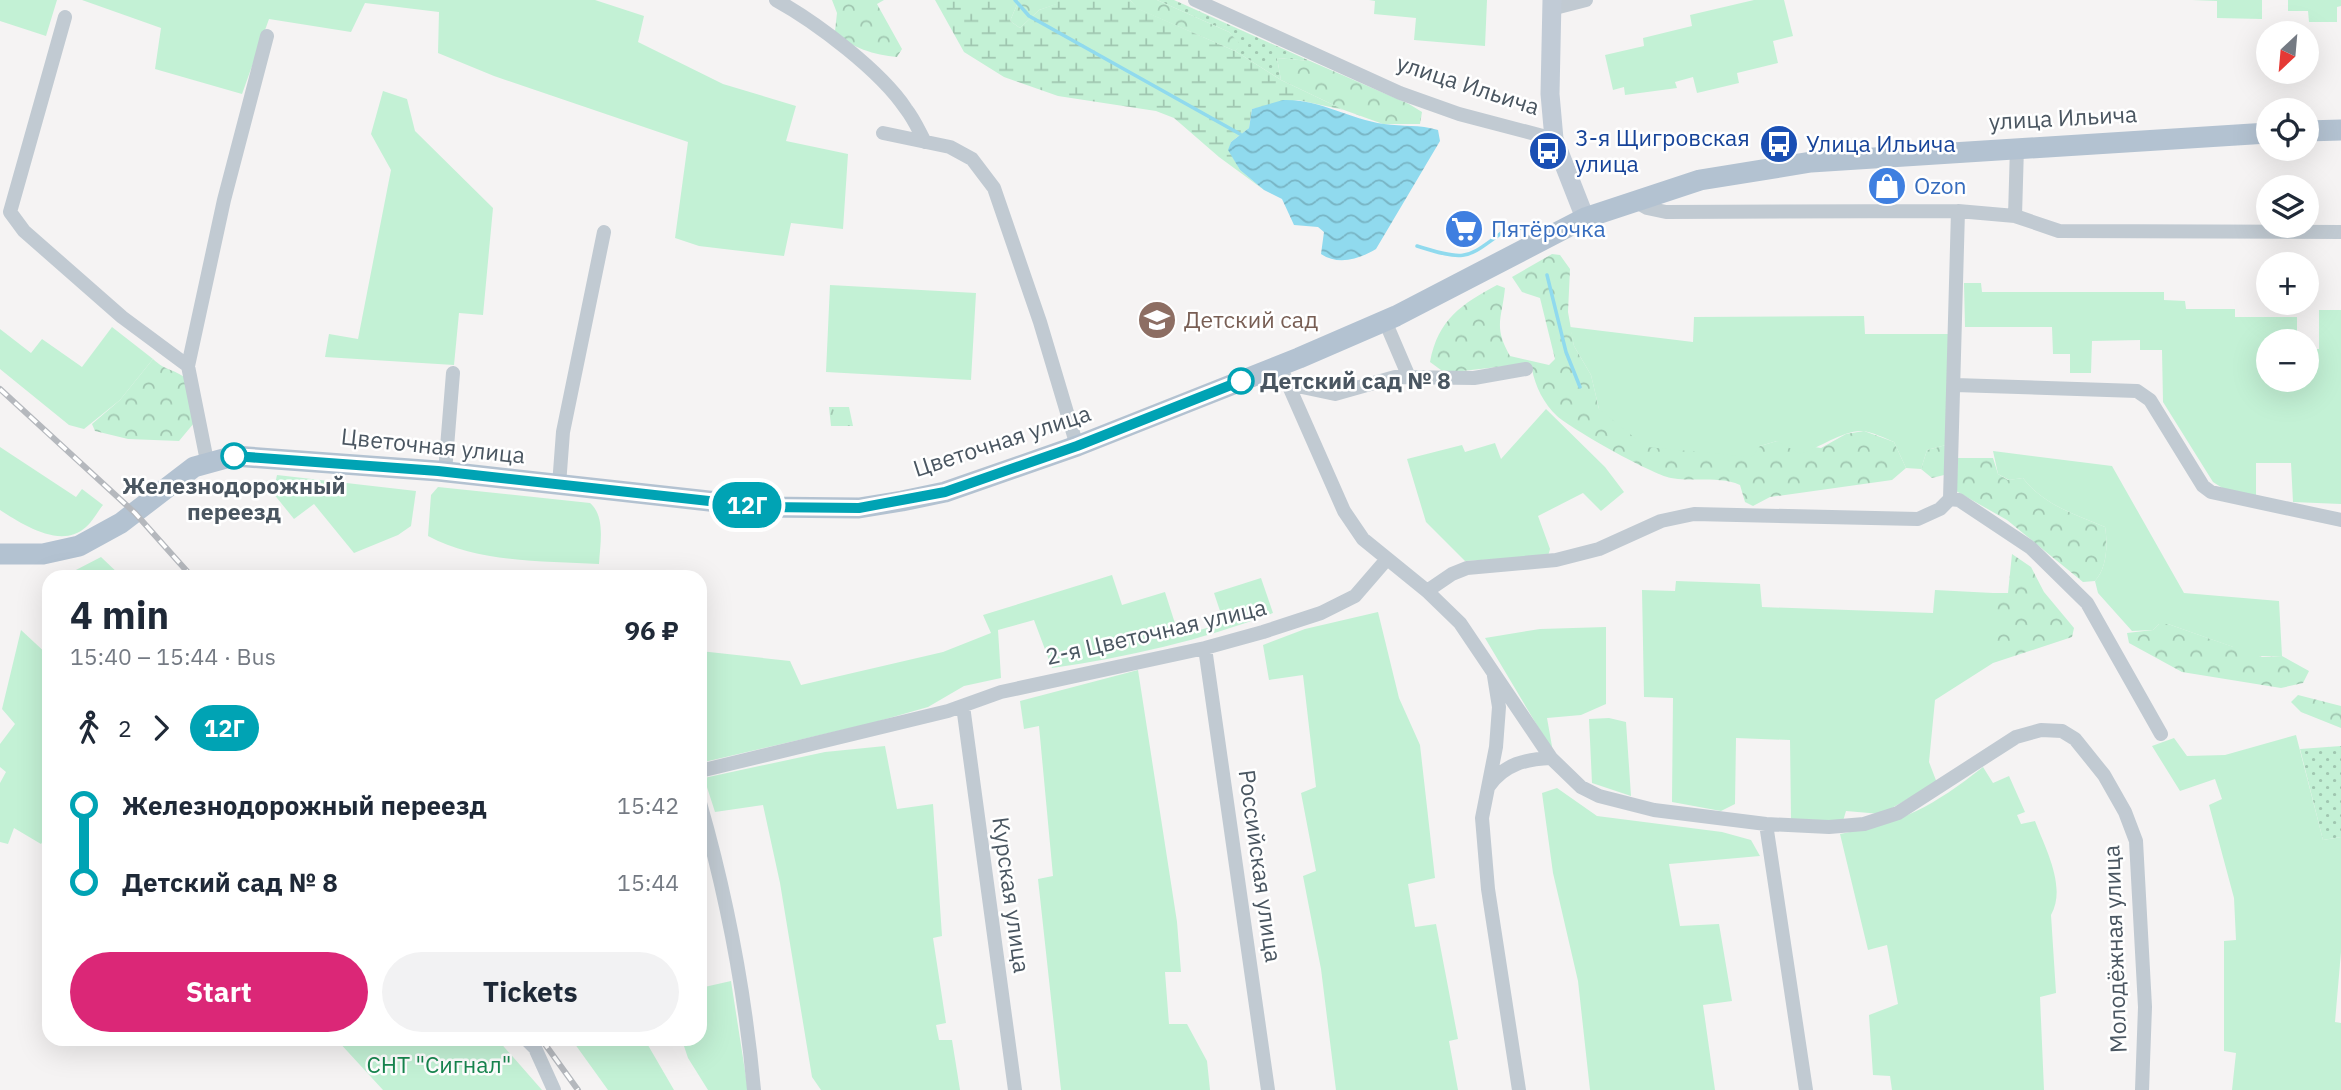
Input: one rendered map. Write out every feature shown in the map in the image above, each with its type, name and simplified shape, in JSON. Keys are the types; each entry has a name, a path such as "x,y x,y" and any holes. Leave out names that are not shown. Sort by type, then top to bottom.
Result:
{"main road":[{"path":"2319,131 2341,130"},
{"name":"улица Ильича","path":"1585,218 1700,180 1754,169 2017,147 2256,135"},
{"name":"Цветочная улица","path":"0,554 43,554 99,537 207,461 234,456 261,455 445,472 763,507 859,508 945,492 1284,375 1585,218"}],"street":[{"path":"776,0 816,26 879,78 906,107 925,142"},
{"name":"улица Ильича","path":"1195,0 1400,93 1459,114 1554,139 1585,218"},
{"path":"1554,139 1550,94 1551,4 1586,0"},
{"path":"65,17 10,212 24,231 122,317 188,366"},
{"path":"207,461 188,366 224,200 267,36"},
{"path":"883,133 950,147 972,159 994,188 1040,322 1077,446"},
{"path":"2015,216 2017,147"},
{"path":"1633,200 1647,208 1666,212 1958,211 2015,216 2059,231 2341,232"},
{"path":"1427,591 1452,574 1467,568 1556,560 1600,549 1661,521 1694,514 1725,513 1772,518 1918,519 1940,509 1950,499 1958,211"},
{"path":"559,485 562,432 604,232"},
{"path":"1385,321 1409,377"},
{"path":"1284,375 1335,394 1395,377 1474,378 1526,369"},
{"path":"445,472 453,373"},
{"path":"1284,375 1343,511 1363,539 1387,559"},
{"path":"1955,385 2137,391 2150,401 2203,486 2211,492 2341,520"},
{"path":"1950,499 1959,500 1977,510 2031,548 2087,603 2161,734"},
{"name":"Молодёжная улица","path":"1387,559 1427,591 1460,623 1493,668 1551,758 1581,787 1617,801 1654,810 1766,824 1829,827 1864,824 1898,813 2016,737 2041,730 2062,731 2075,739 2104,775 2125,812 2136,841 2145,1007 2142,1090"},
{"name":"2-я Цветочная улица","path":"707,769 963,706 1001,692 1205,648 1321,613 1355,596 1387,559"},
{"name":"Российская улица","path":"1205,648 1268,1090"},
{"path":"1493,668 1499,707 1496,747 1482,818 1488,889 1519,1090"},
{"name":"Курская улица","path":"963,706 1015,1090"},
{"path":"1485,792 1498,773 1527,759 1551,758"},
{"path":"1766,824 1806,1090"},
{"path":"707,830 728,910 747,1014 754,1090"},
{"path":"533,1046 554,1090"}],"green space":[{"path":"0,0 57,0 46,36 0,21"},
{"path":"82,0 595,0 644,16 638,42 723,84 796,106 786,141 848,154 843,229 791,223 784,256 699,246 675,238 688,142 494,76 438,53 439,12 365,3 351,32 269,19 242,94 155,69 161,28"},
{"path":"832,0 884,0 877,4 902,49 897,57 863,50 841,37 835,31 837,13"},
{"path":"935,0 1019,0 1010,21 1020,28 1039,10 1056,4 1058,0 1130,0 1139,9 1235,51 1281,80 1344,110 1298,100 1252,109 1249,128 1231,142 1229,150 1240,170 1264,190 1219,157 1174,118 1156,111 1058,96 1004,77 964,52"},
{"path":"1019,0 1058,0 1057,4 1039,10 1020,28 1010,21"},
{"path":"1130,0 1157,0 1229,32 1241,45 1235,51 1138,9"},
{"path":"1157,0 1174,0 1310,61 1277,58 1281,80 1235,51 1240,45 1229,32"},
{"path":"1369,0 1487,0 1485,46 1414,40 1416,18 1374,14 1375,1"},
{"path":"1754,0 1784,0 1793,36 1773,41 1778,63 1737,73 1739,83 1697,93 1693,77 1675,82 1677,88 1625,95 1624,87 1613,90 1605,55 1644,46 1643,38 1692,26 1690,15"},
{"path":"2192,0 2262,0 2262,19 2217,18 2217,1"},
{"path":"2288,0 2341,0 2341,6 2337,7 2337,22 2309,21 2308,11 2288,11"},
{"path":"1277,58 1310,61 1409,104 1422,112 1420,124 1383,124 1344,110 1281,80"},
{"path":"383,91 407,99 415,131 493,208 483,315 459,313 454,365 325,357 329,334 358,339 391,170 371,134"},
{"path":"1552,254 1560,255 1570,269 1568,312 1574,346 1591,375 1599,409 1760,446 1777,441 1821,448 1846,434 1864,431 1894,442 1906,468 1892,480 1770,497 1753,506 1745,502 1740,485 1661,475 1579,431 1557,416 1548,406 1532,369 1515,365 1445,373 1430,362 1439,334 1453,314 1497,285 1505,288 1500,329 1510,356 1549,365 1555,359 1540,298 1522,292 1512,277"},
{"path":"1964,283 1981,283 1982,292 2164,292 2164,300 2185,301 2186,309 2235,309 2235,317 2297,317 2297,329 2256,329 2256,392 2319,392 2319,310 2341,310 2341,504 2293,502 2291,463 2256,463 2256,496 2224,489 2213,482 2163,402 2162,350 2140,350 2140,340 2092,341 2091,373 2070,373 2070,354 2053,354 2052,327 1965,327"},
{"path":"830,285 976,293 971,380 826,372"},
{"path":"1864,316 1865,334 1951,334 1946,445 1927,450 1921,469 1906,468 1894,442 1862,431 1839,436 1800,454 1777,441 1760,446 1752,457 1646,447 1599,409 1591,375 1574,346 1570,327 1693,342 1694,317"},
{"path":"112,327 153,359 120,400 84,429 69,425 0,369 0,329 31,353 42,339 82,367"},
{"path":"153,359 185,379 190,390 194,423 179,441 128,439 95,431 92,424 120,400"},
{"path":"829,407 849,407 853,426 831,426"},
{"path":"1546,409 1605,467 1624,492 1601,511 1583,493 1538,516 1550,549 1548,556 1465,561 1426,522 1407,459 1462,445 1465,452 1495,443 1501,459"},
{"path":"1946,445 1944,475 1932,478 1921,469 1927,450"},
{"path":"0,447 76,497 82,489 103,505 86,527 65,536 42,532 19,522 0,510"},
{"path":"1993,451 2112,466 2184,593 2279,601 2282,656 2240,656 2233,647 2168,624 2159,624 2153,630 2132,631 2098,593 2095,581 2106,556 2105,527 2050,502 2023,478 2009,480 1998,474"},
{"path":"1958,458 1993,458 1998,474 2008,480 2023,478 2050,502 2105,527 2106,555 2095,581 2083,582 2007,520 1956,491"},
{"path":"277,475 416,491 411,526 398,535 354,553 314,504 294,519 273,493"},
{"path":"438,487 590,503 600,523 599,564 490,556 448,545 428,536 431,495"},
{"path":"2012,554 2031,567 2044,592 2074,628 2072,637 1993,663 1993,593 2008,593"},
{"path":"101,557 115,570 76,570"},
{"path":"1112,575 1122,605 1165,592 1179,636 1224,623 1214,593 1261,578 1273,613 1164,646 1109,659 1052,668 1034,620 998,630 1001,678 964,686 928,707 872,723 707,761 707,652 790,661 801,685 943,652 991,633 983,615"},
{"path":"1676,581 1760,584 1762,607 1933,613 1935,590 1993,593 1993,663 1935,700 1929,762 1937,783 1881,814 1846,811 1843,821 1791,819 1790,740 1736,738 1735,804 1721,811 1672,802 1673,698 1644,697 1642,590 1675,591"},
{"path":"1378,612 1399,698 1420,745 1435,878 1408,884 1415,927 1436,924 1458,1039 1449,1041 1458,1090 1336,1090 1321,969 1303,876 1316,871 1301,793 1316,787 1303,675 1269,680 1263,645 1305,629"},
{"path":"2159,624 2168,624 2262,657 2282,656 2309,671 2303,683 2281,688 2182,672 2129,643 2127,633 2153,630"},
{"path":"1606,627 1606,704 1581,715 1547,718 1553,752 1485,638 1540,629"},
{"path":"21,630 42,650 41,844 14,828 8,844 0,842 0,783 6,772 0,767 0,744 15,724 2,709"},
{"path":"1138,670 1177,922 1181,972 1165,972 1169,1024 1187,1024 1207,1061 1210,1090 1061,1090 1038,879 1053,876 1039,726 1024,729 1020,701"},
{"path":"2298,695 2341,706 2341,728 2301,712 2291,702"},
{"path":"1609,718 1626,722 1631,796 1592,783 1589,719"},
{"path":"2296,735 2323,840 2341,837 2341,952 2335,1022 2341,1023 2341,1090 2232,1090 2236,1053 2224,1051 2224,941 2236,940 2234,898 2209,805 2222,799 2215,779 2180,791 2152,746 2174,738 2187,756 2225,755"},
{"path":"885,746 897,809 933,804 942,936 933,938 946,1023 936,1025 939,1040 952,1040 960,1090 821,1090 812,1077 780,883 763,805 715,812 707,787 707,777 825,752"},
{"path":"2341,746 2341,837 2323,840 2300,749"},
{"path":"1983,767 1993,783 2009,776 2025,812 2017,815 2021,824 2035,821 2056,880 2057,892 2051,915 2056,993 2040,997 2044,1090 1892,1090 1890,1076 1873,1075 1869,1015 1898,1004 1887,945 1868,950 1840,834 1882,824 1916,811"},
{"path":"1557,788 1597,816 1722,832 1751,840 1760,856 1669,864 1680,926 1719,924 1732,1001 1703,1005 1715,1090 1590,1090 1578,981 1553,873 1542,793"},
{"path":"731,981 748,1090 708,1090 688,1058 684,1046 707,1046 707,986"},
{"name":"СНТ \"Сигнал\"","path":"343,1046 503,1046 542,1090 383,1090"},
{"path":"576,1046 648,1046 674,1090 608,1090"}],"water":[{"path":"1283,100 1322,106 1384,124 1438,130 1440,141 1376,249 1349,260 1335,260 1321,254 1324,232 1318,227 1294,225 1282,199 1264,190 1240,170 1228,150 1231,142 1249,128 1252,109"}],"waterway":[{"path":"1015,0 1029,16 1240,134"},
{"path":"1417,246 1449,255 1469,254 1513,225 1524,229"},
{"path":"1547,275 1566,352 1580,387"}],"railway":[{"path":"0,389 135,513 186,570"},
{"path":"546,1046 578,1090"}],"bus line":[{"name":"12Г","path":"234,456 261,455 438,471 763,507 813,510 859,508 945,492 1077,446 1241,381"}],"place":[{"name":"Улица Ильича","path":"1779,144"},
{"name":"3-я Щигровская улица","path":"1548,151"},
{"name":"Ozon","path":"1887,186"},
{"name":"Пятёрочка","path":"1464,229"},
{"name":"Детский сад","path":"1157,320"},
{"name":"Детский сад № 8","path":"1241,381"},
{"name":"Железнодорожный переезд","path":"234,456"}]}
